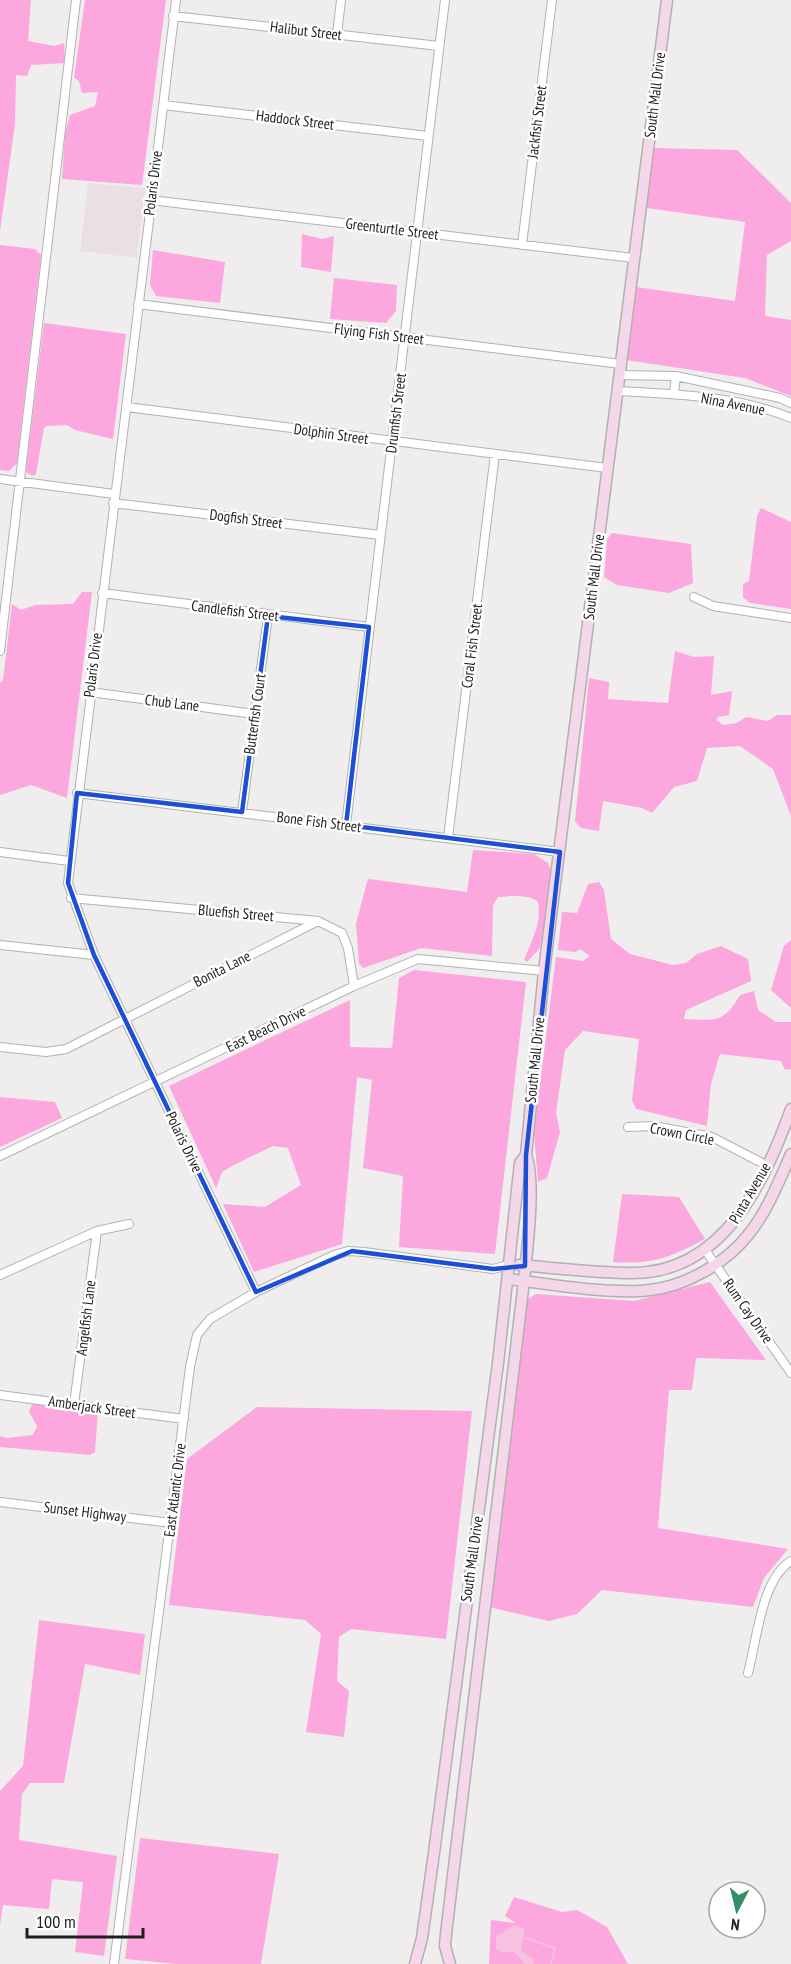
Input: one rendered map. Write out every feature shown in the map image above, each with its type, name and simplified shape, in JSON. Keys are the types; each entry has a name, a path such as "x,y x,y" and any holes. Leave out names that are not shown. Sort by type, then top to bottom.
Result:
{"street":[{"path":"0,651 76,0"},
{"name":"Polaris Drive","path":"176,0 77,793 68,884 71,898 94,955 126,1017 155,1083 256,1292"},
{"path":"337,35 341,0"},
{"name":"Drumfish Street","path":"346,825 445,0"},
{"name":"Jackfish Street","path":"522,245 552,0"},
{"name":"South Mall Drive","path":"450,1964 445,1946 447,1923 524,1281 529,1164 526,1155 544,971 667,0"},
{"name":"Halibut Street","path":"174,16 439,46"},
{"name":"Haddock Street","path":"163,105 428,136"},
{"name":"Greenturtle Street","path":"152,200 633,258"},
{"name":"Flying Fish Street","path":"138,304 405,337 620,369"},
{"name":"Nina Avenue","path":"620,369 676,376 780,398 791,403"},
{"path":"674,393 676,376"},
{"name":"Nina Avenue","path":"617,391 674,393 732,402 791,418"},
{"name":"Dolphin Street","path":"127,407 607,468"},
{"name":"Coral Fish Street","path":"448,838 495,454"},
{"path":"0,479 114,494"},
{"name":"Dogfish Street","path":"113,503 380,535"},
{"name":"Candlefish Street","path":"102,593 268,616 369,627"},
{"path":"694,597 713,606 791,618"},
{"name":"Butterfish Court","path":"242,812 268,616"},
{"name":"Chub Lane","path":"90,692 254,714"},
{"name":"Bone Fish Street","path":"77,793 560,852"},
{"path":"0,852 69,861"},
{"name":"Bluefish Street","path":"71,898 318,921 342,933 348,948 354,986"},
{"name":"Bonita Lane","path":"0,1047 46,1052 66,1049 318,921"},
{"path":"0,945 94,955"},
{"name":"East Beach Drive","path":"0,1156 354,986 418,959 544,971"},
{"name":"Pinta Avenue","path":"509,1264 634,1273 666,1267 705,1250 734,1224 766,1165 791,1109"},
{"name":"Crown Circle","path":"628,1127 654,1126 712,1137 766,1165"},
{"name":"Pinta Avenue","path":"508,1279 635,1292 652,1290 693,1277 715,1264 748,1235 791,1154"},
{"name":"South Mall Drive","path":"415,1964 422,1938 498,1363 520,1163 526,1155"},
{"path":"0,1275 97,1231 129,1224"},
{"name":"Angelfish Lane","path":"75,1404 97,1231"},
{"name":"Rum Cay Drive","path":"705,1250 791,1373"},
{"name":"East Atlantic Drive","path":"114,1964 184,1419 197,1335 210,1319 256,1292 334,1255 348,1251 493,1269 509,1264"},
{"name":"East Atlantic Drive","path":"493,1269 508,1279"},
{"path":"498,1363 514,1365"},
{"name":"Amberjack Street","path":"0,1395 184,1419"},
{"name":"Sunset Highway","path":"0,1502 171,1523"},
{"path":"748,1673 769,1587 781,1568 791,1561"}],"highlighted area":[{"path":"268,616 369,627 346,825 560,852 526,1155 525,1266 493,1269 352,1251 256,1292 94,955 68,883 77,793 242,812"}],"shaded area":[{"path":"0,0 31,0 28,41 54,46 64,43 65,63 31,65 27,76 16,75 15,124 0,231"},
{"path":"85,0 166,0 142,185 62,179 65,134 70,115 95,106 98,92 82,93 79,81 74,78"},
{"path":"653,148 737,150 791,203 791,241 767,255 765,316 791,320 791,396 745,378 626,360 636,287 735,301 745,222 647,208"},
{"path":"88,183 145,188 137,258 80,251"},
{"path":"302,234 322,239 334,236 331,272 301,267"},
{"path":"0,245 35,249 41,255 17,463 9,471 0,470"},
{"path":"153,250 225,262 220,303 156,296 150,285"},
{"path":"334,278 397,285 396,311 386,323 330,319"},
{"path":"44,323 126,334 113,439 75,430 67,425 47,426 44,428 36,474 33,476 26,470"},
{"path":"761,508 791,522 791,609 750,603 743,597 743,584 749,581 757,516"},
{"path":"612,533 691,544 693,583 669,593 617,585 604,577 607,539"},
{"path":"82,592 92,592 67,798 31,785 0,795 0,683 3,680 12,604 21,610 35,605 73,604"},
{"path":"675,651 694,657 714,656 711,695 732,691 729,715 718,717 716,720 723,725 737,723 746,717 768,721 777,715 791,715 791,816 773,769 740,746 707,748 697,781 674,787 652,813 642,808 603,801 599,831 581,828 575,821 589,678 609,682 608,699 668,703"},
{"path":"473,850 534,854 548,863 552,875 540,948 527,962 524,960 537,925 538,902 525,897 508,896 498,897 493,905 492,956 421,948 363,968 359,963 356,924 369,879 467,892"},
{"path":"599,882 604,890 611,939 630,954 673,965 686,963 697,954 721,946 748,959 751,981 686,1010 684,1019 704,1020 723,1016 740,995 754,991 758,1010 776,1022 791,1022 791,1069 785,1070 781,1061 720,1054 711,1084 707,1126 636,1109 632,1100 639,1039 583,1031 565,1050 556,1113 560,1132 547,1178 538,1182 534,1132 556,957 583,961 590,956 580,949 575,952 558,950 562,912 577,913 588,884"},
{"path":"791,940 791,1008 771,990 784,946"},
{"path":"414,970 526,982 495,1254 399,1247 403,1176 363,1168 372,1080 357,1077 342,1244 254,1272 223,1204 265,1207 301,1185 288,1148 273,1146 234,1165 222,1172 216,1188 169,1086 350,1000 350,1047 392,1048 399,978"},
{"path":"0,1097 55,1102 62,1118 0,1147"},
{"path":"622,1194 679,1197 705,1239 682,1251 651,1261 613,1262"},
{"path":"710,1282 766,1360 696,1358 692,1390 669,1390 658,1528 788,1549 764,1578 753,1607 602,1590 577,1614 549,1621 489,1607 525,1301 536,1294 634,1301"},
{"path":"32,1404 98,1411 95,1452 90,1455 0,1447 0,1436 7,1438 33,1435 37,1426 29,1412"},
{"path":"257,1407 472,1411 446,1639 351,1629 339,1637 337,1681 349,1691 344,1737 306,1732 321,1634 305,1620 169,1605 187,1459"},
{"path":"39,1620 145,1634 140,1675 85,1664 64,1783 30,1783 22,1794 19,1840 117,1856 104,1956 75,1952 83,1882 52,1879 49,1909 3,1905 0,1925 0,1791 23,1766"},
{"path":"140,1838 279,1854 261,1964 176,1964 125,1959"},
{"path":"514,1897 562,1912 577,1910 607,1927 628,1964 489,1964 491,1920 516,1923 505,1916"},
{"path":"514,1925 525,1929 521,1950 535,1961 533,1964 525,1964 514,1952 501,1952 496,1949 496,1937"}],"waterway":[{"path":"525,1938 555,1948 551,1964"}]}
